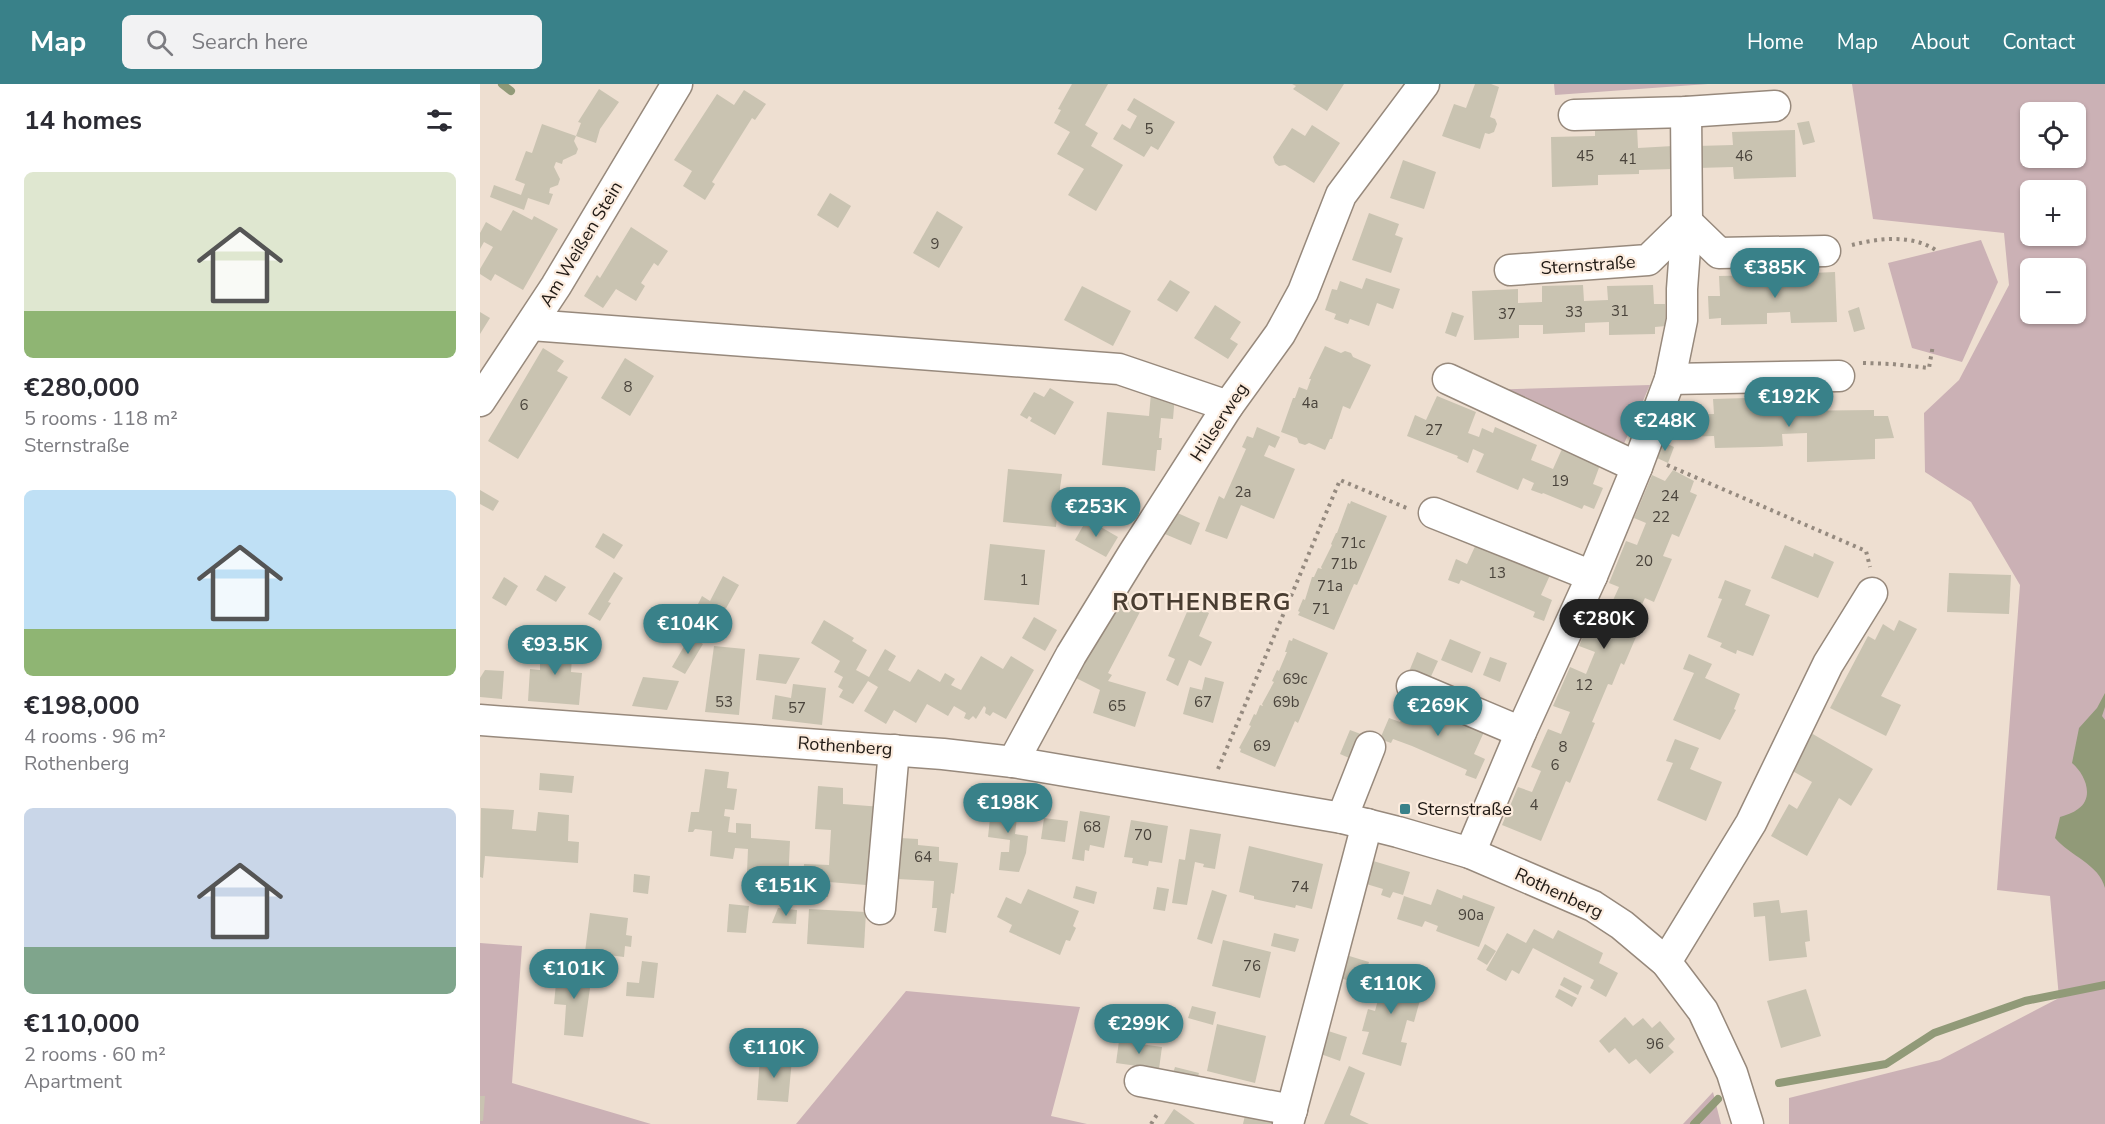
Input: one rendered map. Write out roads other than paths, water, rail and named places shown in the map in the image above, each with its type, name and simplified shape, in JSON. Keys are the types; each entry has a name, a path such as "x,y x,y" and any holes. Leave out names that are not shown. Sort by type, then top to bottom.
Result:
{"street":[{"name":"Am Weißen Stein","path":"480,401 556,286 677,84"},
{"name":"Hülserweg","path":"1013,762 1071,655 1228,406 1280,334 1303,292 1341,195 1424,84"},
{"path":"1574,115 1686,112 1775,106"},
{"path":"1470,853 1521,732 1592,576 1670,379 1682,320 1687,222 1686,112"},
{"path":"1687,222 1719,253 1825,251"},
{"name":"Sternstraße","path":"1510,270 1648,260 1687,222"},
{"path":"531,325 1119,369 1228,406"},
{"path":"1670,379 1839,376"},
{"path":"1448,379 1639,460"},
{"path":"1434,513 1592,576"},
{"path":"1666,962 1751,823 1871,581"},
{"path":"1412,686 1521,732"},
{"name":"Rothenberg","path":"480,720 894,750 1013,762 1354,821 1470,853 1593,906 1622,925 1666,962 1703,1011 1732,1073 1748,1124"},
{"path":"1140,1082 1290,1117 1370,747"},
{"path":"880,909 894,750"}],"waterway":[{"path":"502,84 511,91"},
{"path":"1779,1083 1886,1064 1934,1033 2025,1001 2105,985"},
{"path":"1694,1124 1718,1099"}],"place":[{"name":"Sternstraße","path":"1405,809"}],"district":[{"name":"ROTHENBERG","path":"1202,602"}]}
